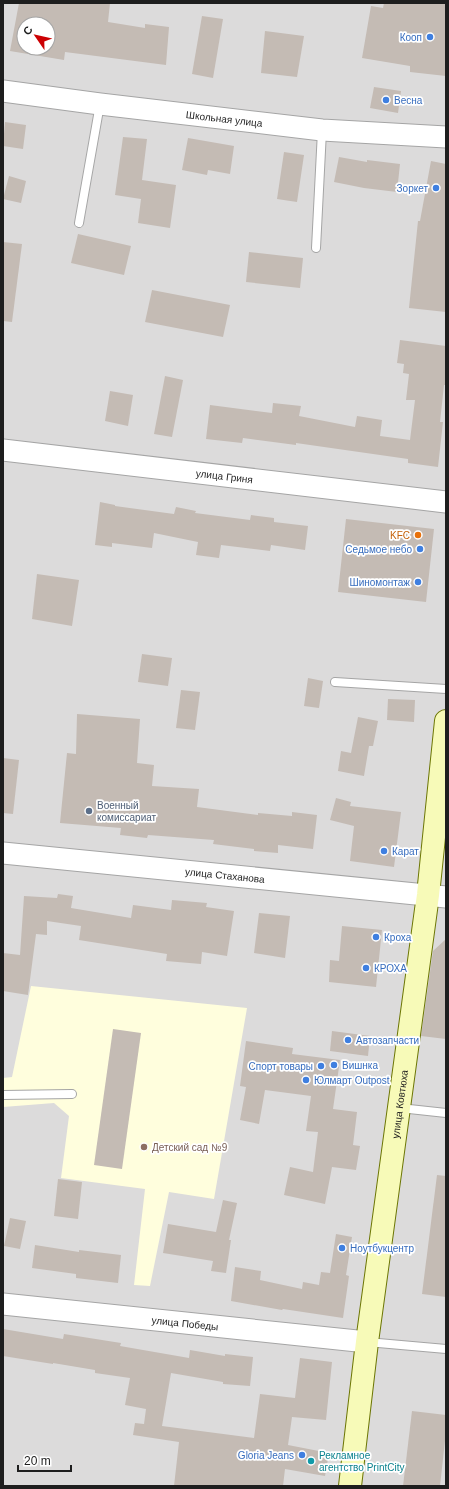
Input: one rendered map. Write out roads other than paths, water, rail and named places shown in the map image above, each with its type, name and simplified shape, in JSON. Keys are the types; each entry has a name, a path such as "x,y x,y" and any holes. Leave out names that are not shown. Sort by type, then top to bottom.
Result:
{"main road":[{"name":"улица Ковтюха","path":"350,1486 399,1108 437,896 446,722"}],"street":[{"name":"Школьная улица","path":"3,91 322,130 446,137"},
{"name":"улица Гриня","path":"3,450 446,502"},
{"name":"улица Стаханова","path":"3,853 437,896"},
{"name":"улица Победы","path":"3,1304 368,1342"}],"lane":[{"path":"79,223 100,104"},
{"path":"316,248 322,130"},
{"path":"335,682 446,689"},
{"path":"3,1095 72,1094"},
{"path":"399,1108 446,1113"},
{"path":"368,1342 446,1349"}],"place":[{"name":"Кооп","path":"430,37"},
{"name":"Весна","path":"386,100"},
{"name":"Зоркет","path":"436,188"},
{"name":"KFC","path":"418,535"},
{"name":"Седьмое небо","path":"420,549"},
{"name":"Шиномонтаж","path":"418,582"},
{"name":"Военный комиссариат","path":"89,811"},
{"name":"Карат","path":"384,851"},
{"name":"Кроха","path":"376,937"},
{"name":"КРОХА","path":"366,968"},
{"name":"Автозапчасти","path":"348,1040"},
{"name":"Вишнка","path":"334,1065"},
{"name":"Спорт товары","path":"321,1066"},
{"name":"Юлмарт Outpost","path":"306,1080"},
{"name":"Детский сад №9","path":"144,1147"},
{"name":"Ноутбукцентр","path":"342,1248"},
{"name":"Gloria Jeans","path":"302,1455"},
{"name":"Рекламное агентство PrintCity","path":"311,1461"}]}
